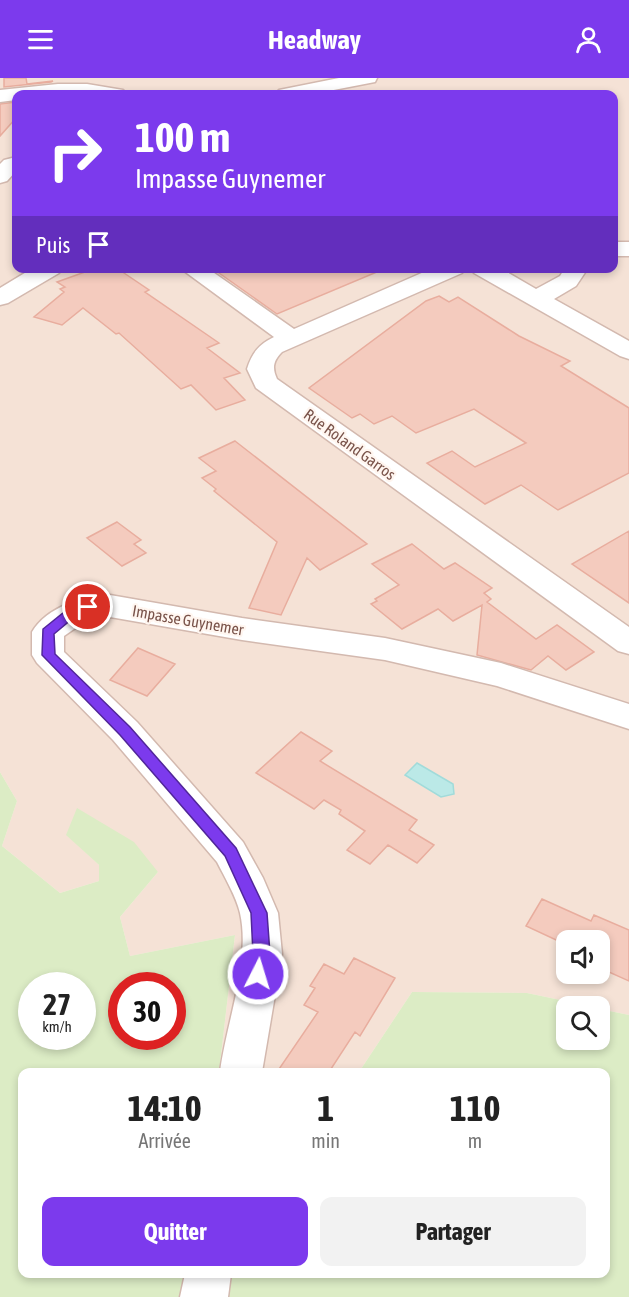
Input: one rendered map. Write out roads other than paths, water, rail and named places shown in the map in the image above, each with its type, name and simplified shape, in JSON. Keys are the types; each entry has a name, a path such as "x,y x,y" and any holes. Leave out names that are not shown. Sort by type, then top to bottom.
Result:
{"street":[{"path":"307,90 368,78"},
{"path":"334,85 348,90"},
{"path":"61,90 92,87"},
{"path":"0,177 12,164"},
{"path":"0,298 42,273"},
{"path":"198,273 291,338"},
{"name":"Rue Roland Garros","path":"442,273 273,347 264,356 260,369 266,383 629,643"},
{"path":"491,273 629,351"},
{"path":"537,298 568,281 573,273"},
{"name":"Impasse Guynemer","path":"242,1068 262,954 259,913 244,878 231,852 125,731 48,655 48,632 68,616 88,607 110,606 242,629 385,649 501,675 629,717"},
{"path":"204,1297 207,1278"}],"water":[{"path":"417,763 453,784 454,794 441,797 405,775"}]}
